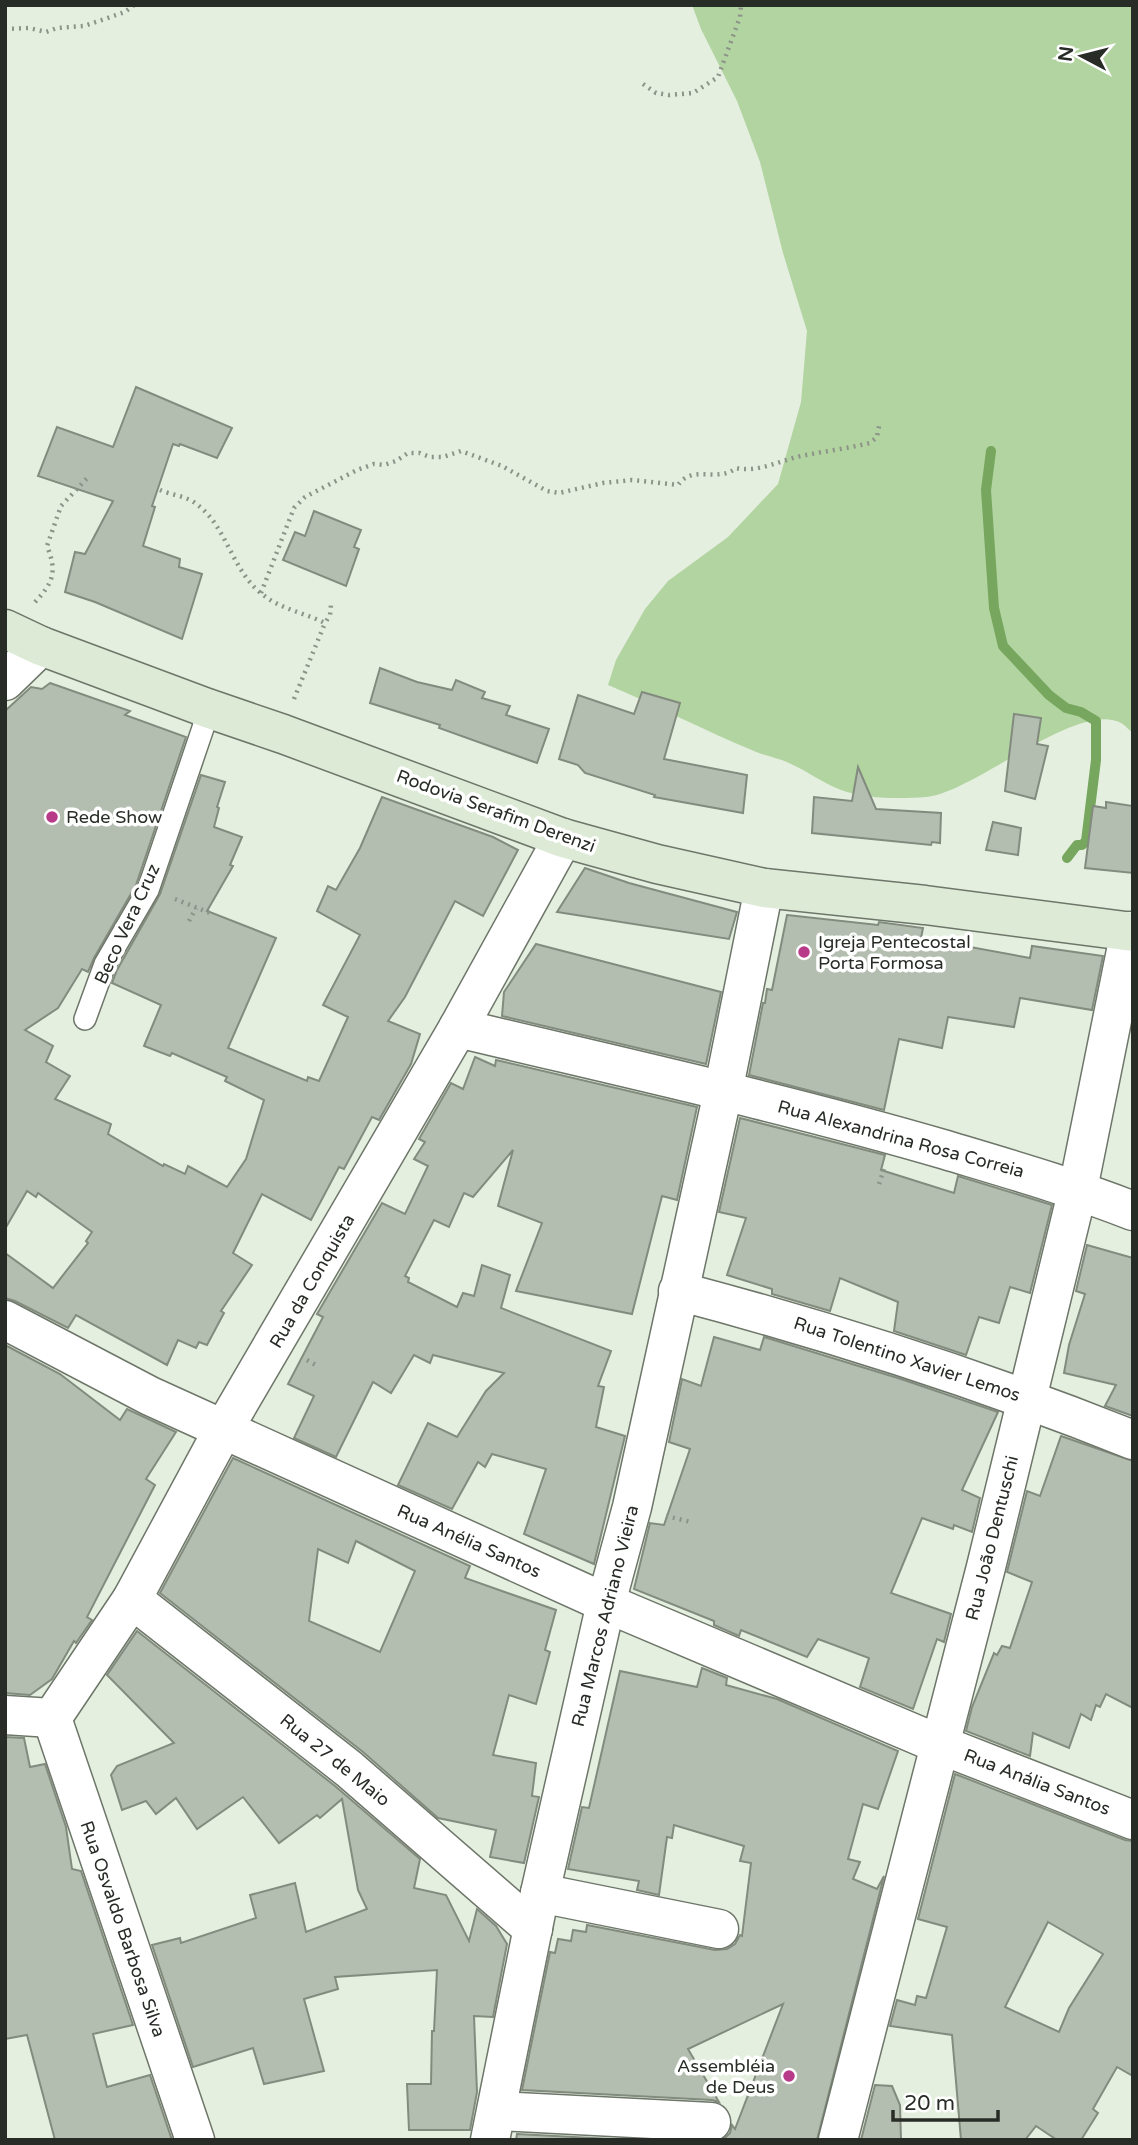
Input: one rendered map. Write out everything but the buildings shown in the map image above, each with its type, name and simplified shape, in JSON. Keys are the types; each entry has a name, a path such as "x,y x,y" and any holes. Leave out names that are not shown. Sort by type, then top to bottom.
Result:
{"main road":[{"name":"Rodovia Serafim Derenzi","path":"18,635 207,708 563,838 657,864 764,888 925,905 1131,932"}],"street":[{"path":"5,681 18,635"},
{"name":"Rua da Conquista","path":"52,1718 132,1598 223,1430 458,1028 563,838"},
{"name":"Rua Marcos Adriano Vieira","path":"494,2125 537,1911 606,1603 632,1507 723,1092 764,888"},
{"name":"Rua João Dentuschi","path":"838,2140 941,1745 1078,1189 1131,932"},
{"path":"458,1028 723,1092"},
{"name":"Rua Alexandrina Rosa Correia","path":"723,1092 878,1131 1078,1189 1133,1211"},
{"name":"Rua Tolentino Xavier Lemos","path":"678,1291 779,1318 1026,1397 1133,1440"},
{"name":"Rua Anélia Santos","path":"5,1320 150,1396 223,1430 606,1603 941,1745"},
{"name":"Rua 27 de Maio","path":"132,1598 349,1769 537,1911"},
{"path":"5,1716 52,1718"},
{"name":"Rua Osvaldo Barbosa Silva","path":"52,1718 195,2140"},
{"name":"Rua Anália Santos","path":"941,1745 1133,1820"},
{"path":"537,1911 719,1929"},
{"path":"494,2125 711,2122"}],"lane":[{"name":"Beco Vera Cruz","path":"85,1019 105,964 148,890 203,728 207,708"}],"path":[{"path":"5,29 29,28 46,32 57,28 84,26 125,12 134,5"},
{"path":"643,85 656,93 693,93 718,77 740,17 741,5"},
{"path":"261,593 294,508 305,497 357,470 374,464 384,465 408,453 443,457 461,451 502,466 547,491 559,493 603,483 632,480 678,485 683,478 692,474 730,474 736,468 746,470 765,467 806,455 870,443 877,437 878,425"},
{"path":"18,635 53,578 53,561 47,545 61,506 90,475"},
{"path":"160,490 192,500 206,512 218,527 239,568 261,593 290,610 325,623"},
{"path":"283,734 300,680 330,615 331,605"},
{"path":"148,890 210,913"},
{"path":"189,922 196,908"}],"green space":[{"path":"692,5 1133,5 1133,733 1121,723 1102,719 1079,724 946,792 926,797 871,797 841,790 789,763 758,753 608,685 616,660 645,609 668,581 728,537 778,484 801,402 807,331 783,253 760,162 737,101"}],"waterway":[{"path":"991,451 986,490 994,608 1003,646 1049,695 1066,708 1081,712 1096,721 1096,760 1086,841 1077,845 1067,858"}],"place":[{"name":"Rede Show","path":"52,817"},
{"name":"Igreja Pentecostal Porta Formosa","path":"804,952"},
{"name":"Assembléia de Deus","path":"789,2076"}]}
